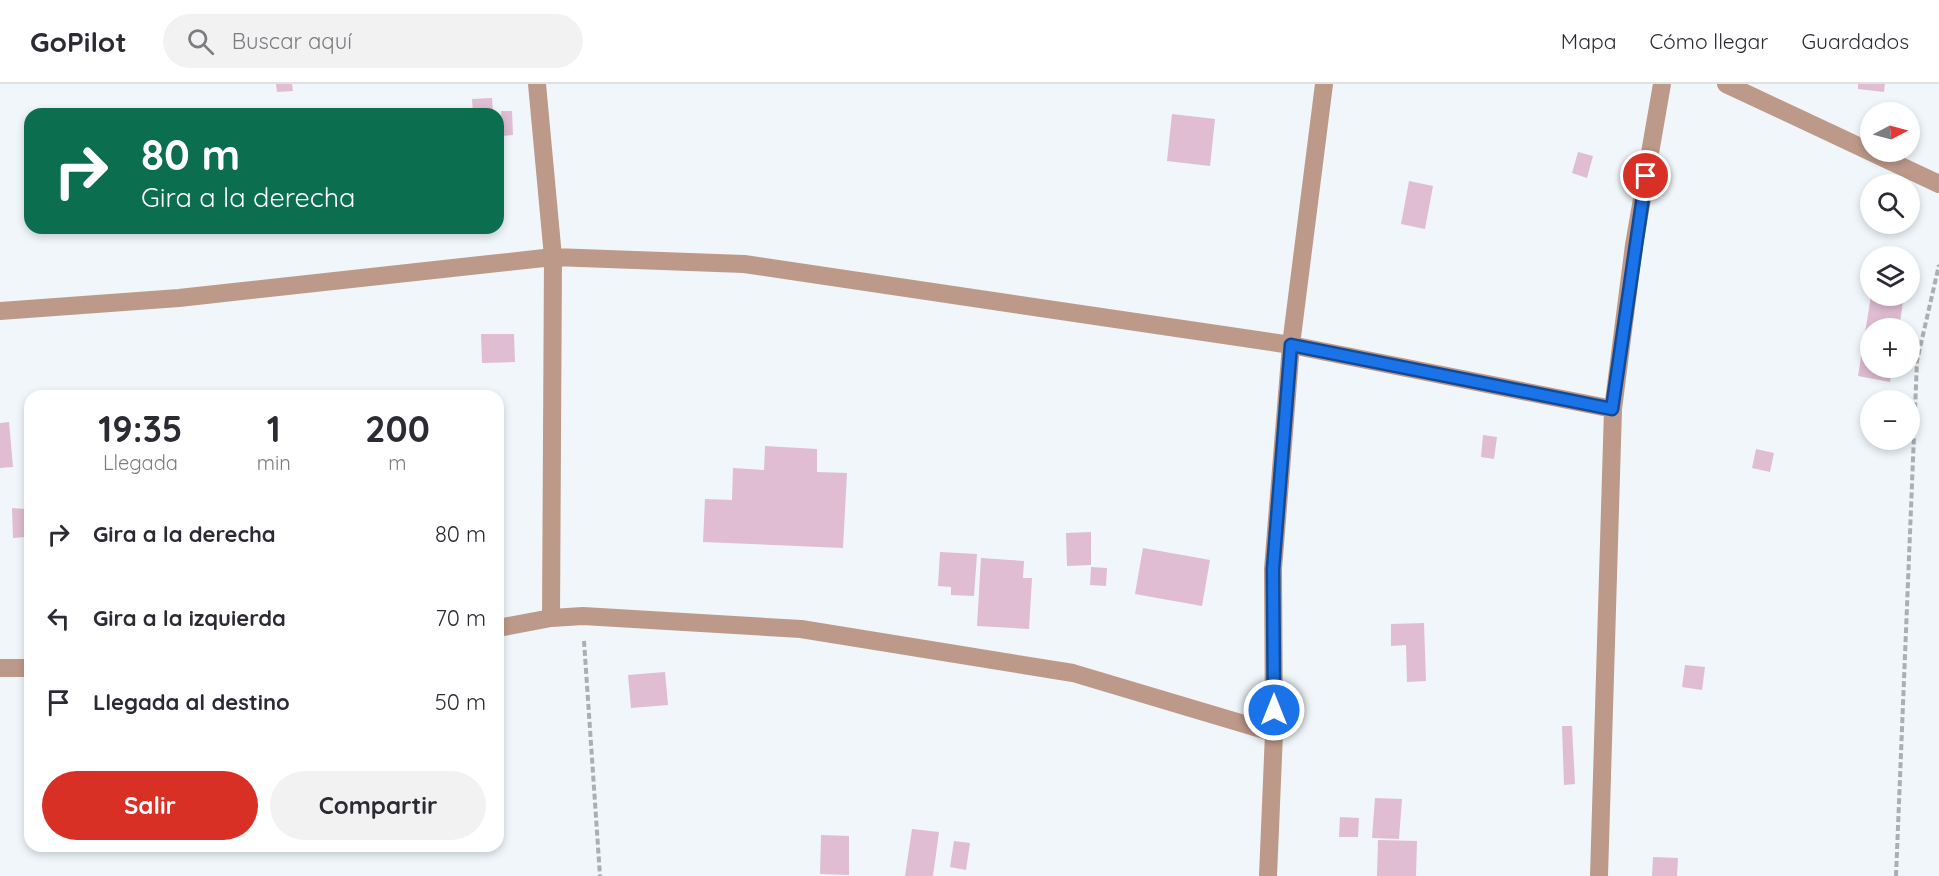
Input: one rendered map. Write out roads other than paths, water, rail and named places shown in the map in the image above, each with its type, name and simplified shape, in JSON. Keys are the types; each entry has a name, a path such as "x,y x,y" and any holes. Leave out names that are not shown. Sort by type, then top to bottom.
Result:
{"street":[{"path":"537,84 553,257 551,618"},
{"path":"1268,876 1274,733 1273,569 1291,345 1324,84"},
{"path":"1599,876 1612,409 1634,245 1662,84"},
{"path":"1726,84 1939,184"},
{"path":"0,311 179,298 553,257 744,264 1291,345 1612,409"},
{"path":"504,627 551,618 583,616 801,629 1073,673 1274,733"},
{"path":"0,668 24,668"}]}
